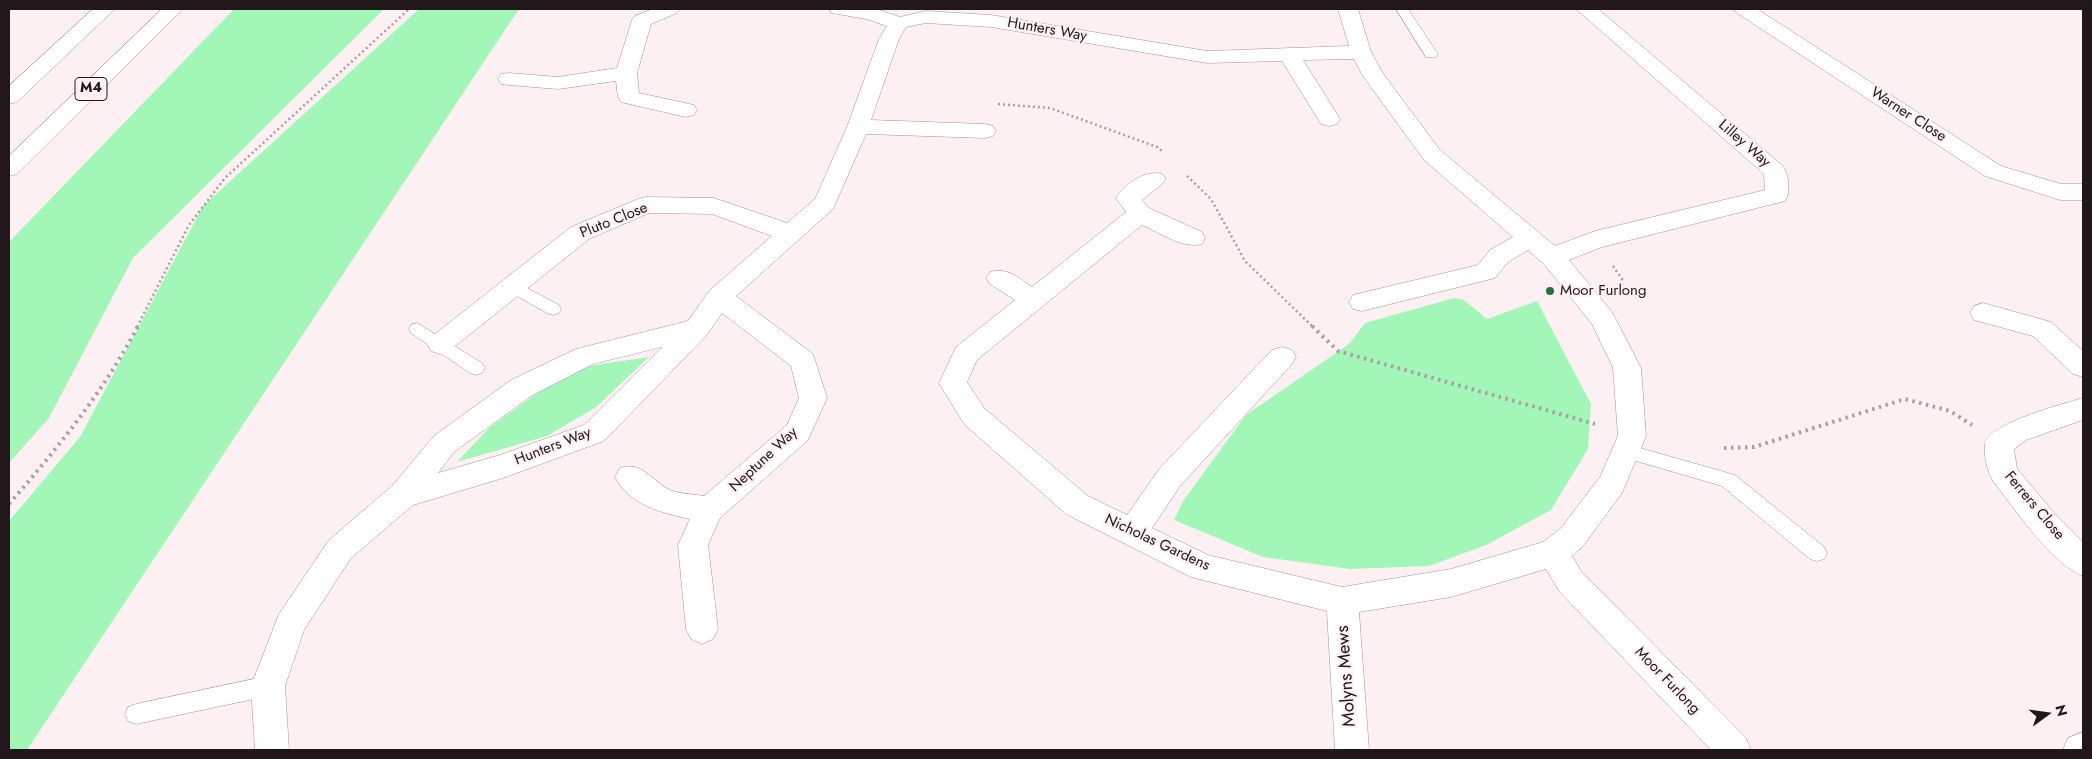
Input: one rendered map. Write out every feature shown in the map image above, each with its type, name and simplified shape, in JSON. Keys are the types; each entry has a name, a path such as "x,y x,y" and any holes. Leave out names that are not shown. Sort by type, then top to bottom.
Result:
{"main road":[{"path":"9,97 105,9"},
{"name":"M4","path":"9,169 173,9"},
{"path":"670,9 642,20 626,73 629,97 686,110"},
{"path":"839,9 869,13 899,23"},
{"path":"1348,9 1361,52 1374,76 1432,155 1552,256 1603,319 1627,368 1632,436 1626,451 1612,484 1572,537 1553,552"},
{"name":"Lilley Way","path":"1552,256 1595,240 1777,195 1775,171 1586,9"},
{"name":"Warner Close","path":"1744,9 1993,171 2060,192 2083,192"},
{"name":"Hunters Way","path":"402,494 503,466 594,433 697,329 719,297 825,203 858,127 890,39 899,23 928,13 991,21 1207,57 1361,52"},
{"path":"1289,55 1329,119"},
{"path":"509,79 558,83 626,73"},
{"path":"858,127 986,132"},
{"path":"1154,179 1128,198 1140,214 1193,238"},
{"name":"Pluto Close","path":"440,344 580,234 646,205 714,206 791,234"},
{"name":"Nicholas Gardens","path":"1140,214 966,354 953,383 974,416 1077,504 1202,567 1342,601 1450,583 1553,552"},
{"path":"1362,302 1486,272 1499,256 1530,238"},
{"path":"1000,278 1034,300"},
{"name":"Neptune Way","path":"702,629 693,545 709,510 798,432 813,398 803,361 719,297"},
{"path":"1983,312 2042,329 2083,367"},
{"name":"Hunters Way","path":"272,750 268,686 290,624 340,549 402,494 444,444 521,388 586,356 697,329"},
{"path":"1132,532 1170,477 1282,357"},
{"name":"Ferrers Close","path":"2083,408 2016,432 1999,444 2003,473 2044,523 2083,562"},
{"path":"630,477 662,501 709,510"},
{"name":"Moor Furlong","path":"1553,552 1570,581 1734,750"},
{"name":"Molyns Mews","path":"1342,601 1352,750"}],"lane":[{"path":"1402,9 1431,54"},
{"path":"512,286 553,310"},
{"path":"417,329 476,368"},
{"path":"1626,451 1728,480 1817,553"},
{"path":"136,714 268,686"}],"path":[{"path":"9,504 47,460 118,364 189,225 224,178 408,9"},
{"path":"1595,240 1622,279 1622,296"}],"green space":[{"path":"234,9 384,9 133,258 49,418 9,463 9,242"},
{"path":"419,9 519,9 27,750 9,750 9,521 80,437 203,206"},
{"path":"1454,298 1464,300 1487,319 1537,301 1591,404 1588,449 1551,510 1486,545 1429,566 1350,569 1263,557 1174,520 1183,501 1246,415 1349,344 1365,323"},
{"path":"649,357 595,408 547,436 457,462 489,428 543,389 588,366"}],"place":[{"name":"Moor Furlong","path":"1550,291"}]}
